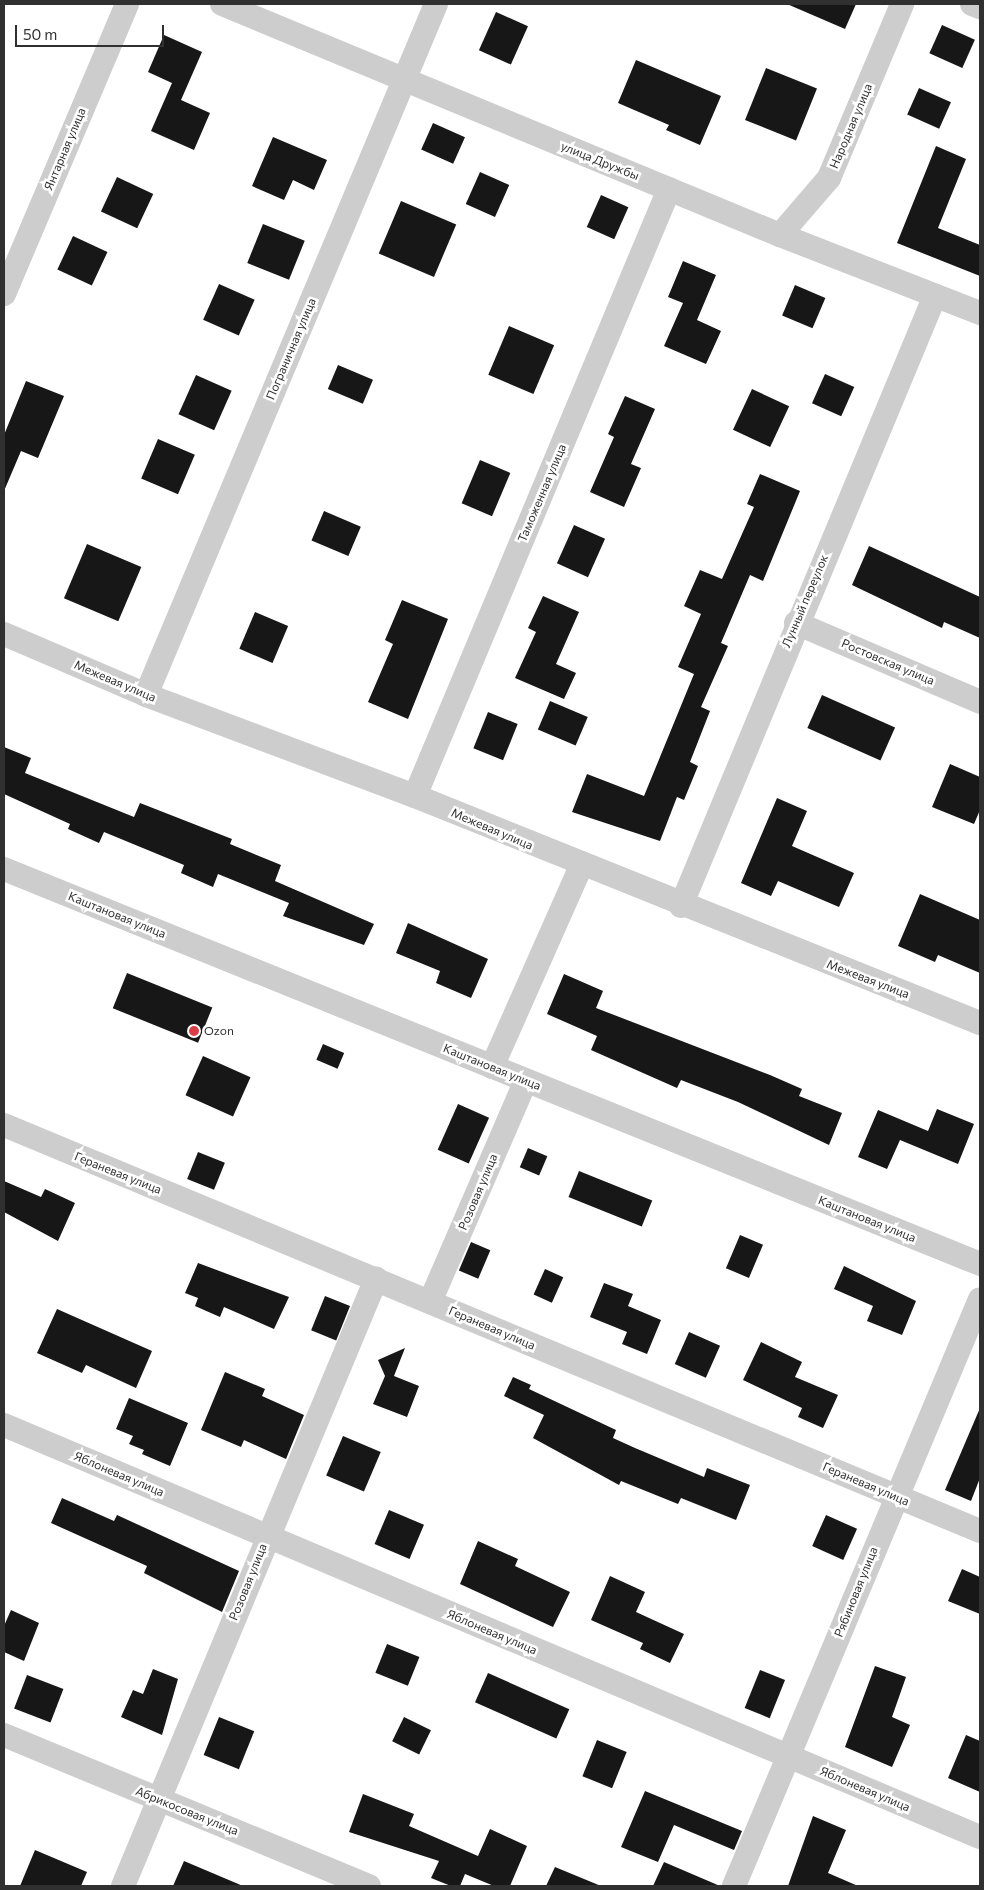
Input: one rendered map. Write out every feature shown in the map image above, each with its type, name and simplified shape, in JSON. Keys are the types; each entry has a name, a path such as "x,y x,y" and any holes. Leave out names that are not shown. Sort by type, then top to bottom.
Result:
{"street":[{"name":"Янтарная улица","path":"4,294 125,4"},
{"name":"улица Дружбы","path":"222,4 934,298 980,313"},
{"name":"Пограничная улица","path":"146,695 436,4"},
{"name":"Народная улица","path":"780,235 829,178 902,4"},
{"path":"972,4 980,7"},
{"name":"Таможенная улица","path":"415,796 669,189"},
{"name":"Лунный переулок","path":"681,906 796,623 934,298"},
{"name":"Ростовская улица","path":"796,623 980,702"},
{"name":"Межевая улица","path":"4,634 146,695 415,796 581,866 980,1023"},
{"path":"492,1067 581,866"},
{"name":"Каштановая улица","path":"4,870 525,1082 980,1264"},
{"name":"Розовая улица","path":"430,1302 525,1082"},
{"name":"Гераневая улица","path":"4,1125 980,1531"},
{"name":"Розовая улица","path":"123,1886 266,1536 376,1279"},
{"name":"Рябиновая улица","path":"734,1886 980,1299"},
{"name":"Яблоневая улица","path":"4,1425 980,1837"},
{"name":"Абрикосовая улица","path":"4,1735 369,1886"}],"building":[{"path":"787,4 856,4 845,29"},
{"path":"496,12 528,26 511,65 479,50"},
{"path":"942,25 975,40 962,68 929,53"},
{"path":"164,35 202,52 181,100 210,113 194,150 151,131 172,83 148,72"},
{"path":"636,60 721,96 700,145 666,130 669,125 618,103"},
{"path":"766,68 817,89 796,141 745,120"},
{"path":"919,88 951,102 939,129 907,114"},
{"path":"433,123 465,137 453,164 421,149"},
{"path":"273,137 327,160 314,190 293,180 284,200 252,186"},
{"path":"936,146 966,159 938,228 980,245 980,276 897,243"},
{"path":"480,172 509,185 495,217 466,204"},
{"path":"117,177 153,194 137,228 101,211"},
{"path":"601,195 628,207 614,239 587,227"},
{"path":"401,201 456,224 434,277 379,253"},
{"path":"263,224 305,241 289,280 247,263"},
{"path":"73,236 107,252 92,286 57,270"},
{"path":"683,261 716,275 697,320 721,331 706,364 664,346 683,303 668,297"},
{"path":"219,284 255,300 239,335 203,320"},
{"path":"795,285 825,298 812,328 782,315"},
{"path":"509,326 554,345 533,394 488,375"},
{"path":"338,365 373,380 363,404 328,389"},
{"path":"825,374 854,387 841,416 812,403"},
{"path":"196,375 232,391 214,430 179,414"},
{"path":"26,381 64,396 38,458 21,451 4,491 4,435"},
{"path":"752,389 789,406 770,447 733,430"},
{"path":"625,396 655,409 631,464 641,468 624,507 590,492 614,437 608,434"},
{"path":"158,439 195,455 178,494 141,479"},
{"path":"480,460 510,473 492,516 462,503"},
{"path":"760,474 800,491 763,581 750,575 721,643 728,646 701,707 710,711 690,762 698,766 684,800 677,797 660,841 572,812 587,774 644,796 694,674 678,667 701,614 684,606 700,570 722,579 754,507 747,504"},
{"path":"324,511 361,527 348,556 311,540"},
{"path":"574,525 605,539 588,577 557,563"},
{"path":"87,544 141,567 118,621 64,598"},
{"path":"869,546 980,597 980,638 944,622 942,628 852,585"},
{"path":"543,596 579,612 556,664 576,673 564,699 515,678 536,632 528,628"},
{"path":"402,600 448,619 408,719 368,702 393,644 385,640"},
{"path":"255,612 288,626 273,663 239,649"},
{"path":"822,695 895,728 880,760 807,728"},
{"path":"550,701 588,717 576,746 538,730"},
{"path":"488,712 518,724 503,760 473,748"},
{"path":"4,747 31,758 25,773 134,817 140,803 232,839 230,844 281,865 275,881 374,924 364,945 283,916 289,903 218,874 213,887 181,873 184,865 104,832 99,843 68,829 70,824 4,794"},
{"path":"950,764 980,777 980,810 974,824 932,807"},
{"path":"777,798 807,811 792,846 854,873 839,907 778,881 771,896 741,883"},
{"path":"920,894 980,920 980,973 938,955 935,962 898,946"},
{"path":"408,923 488,959 471,998 436,983 440,971 396,953"},
{"path":"127,973 212,1007 198,1043 113,1008"},
{"path":"564,974 603,991 596,1008 770,1075 802,1089 799,1096 842,1113 829,1145 738,1102 681,1080 677,1088 591,1050 597,1036 547,1014"},
{"path":"323,1044 344,1053 338,1069 316,1060"},
{"path":"203,1056 251,1077 233,1116 186,1095"},
{"path":"458,1104 489,1118 469,1164 438,1150"},
{"path":"937,1109 974,1124 958,1164 900,1140 887,1169 858,1157 878,1110 928,1131"},
{"path":"528,1148 547,1156 539,1176 520,1167"},
{"path":"198,1152 225,1163 214,1190 187,1179"},
{"path":"579,1171 652,1201 642,1227 569,1197"},
{"path":"4,1181 41,1197 45,1189 75,1203 58,1241 4,1212"},
{"path":"740,1235 763,1245 749,1278 726,1268"},
{"path":"471,1242 490,1250 478,1279 459,1271"},
{"path":"198,1263 289,1297 274,1329 224,1307 220,1317 195,1306 198,1298 185,1293"},
{"path":"844,1266 916,1301 902,1335 867,1321 873,1306 834,1289"},
{"path":"545,1269 563,1277 552,1303 534,1295"},
{"path":"604,1283 633,1294 628,1306 661,1320 647,1354 622,1344 627,1332 590,1317"},
{"path":"325,1296 350,1306 336,1340 311,1330"},
{"path":"57,1309 152,1351 136,1388 86,1365 82,1373 37,1353"},
{"path":"689,1332 720,1346 706,1378 675,1364"},
{"path":"761,1342 802,1362 795,1377 838,1395 823,1428 798,1417 802,1408 743,1380"},
{"path":"405,1348 394,1376 419,1386 407,1417 373,1404 385,1376 378,1360"},
{"path":"225,1372 265,1389 262,1396 304,1415 286,1459 244,1440 241,1447 201,1430"},
{"path":"513,1377 531,1385 529,1389 616,1430 613,1438 704,1477 707,1468 750,1485 736,1520 681,1498 678,1504 621,1481 619,1485 533,1438 544,1415 504,1396"},
{"path":"129,1398 188,1423 170,1466 142,1454 144,1450 129,1444 133,1436 116,1429"},
{"path":"980,1408 980,1478 971,1501 945,1490"},
{"path":"343,1436 381,1452 364,1492 326,1476"},
{"path":"62,1498 114,1521 117,1515 239,1571 222,1612 144,1573 147,1566 51,1523"},
{"path":"389,1510 424,1525 410,1559 375,1544"},
{"path":"826,1515 857,1529 843,1560 812,1546"},
{"path":"478,1541 518,1559 515,1566 570,1592 553,1627 460,1584"},
{"path":"962,1569 980,1577 980,1614 948,1601"},
{"path":"610,1576 645,1592 636,1612 684,1634 670,1663 640,1649 643,1643 591,1620"},
{"path":"11,1610 39,1623 24,1661 4,1652 4,1626"},
{"path":"387,1644 419,1657 408,1686 375,1673"},
{"path":"875,1666 906,1677 892,1717 910,1725 892,1767 845,1747"},
{"path":"153,1669 178,1679 162,1735 121,1717 133,1690 143,1694"},
{"path":"760,1670 785,1680 770,1718 745,1708"},
{"path":"488,1673 569,1709 556,1738 475,1702"},
{"path":"27,1675 63,1689 51,1723 14,1709"},
{"path":"219,1717 254,1731 239,1769 204,1755"},
{"path":"404,1717 431,1730 419,1754 392,1741"},
{"path":"966,1735 980,1741 980,1792 948,1778"},
{"path":"597,1740 627,1752 612,1788 582,1776"},
{"path":"645,1791 742,1831 734,1850 674,1825 658,1862 621,1847"},
{"path":"363,1794 414,1814 409,1826 478,1856 490,1829 527,1846 510,1886 494,1886 465,1874 460,1886 451,1886 431,1878 439,1861 349,1832"},
{"path":"813,1816 846,1830 828,1873 858,1886 788,1886"},
{"path":"35,1850 87,1872 81,1886 20,1886"},
{"path":"184,1861 243,1886 173,1886"},
{"path":"664,1862 720,1886 653,1886"},
{"path":"555,1867 601,1886 546,1886"}],"place":[{"name":"Ozon","path":"194,1031"}]}
